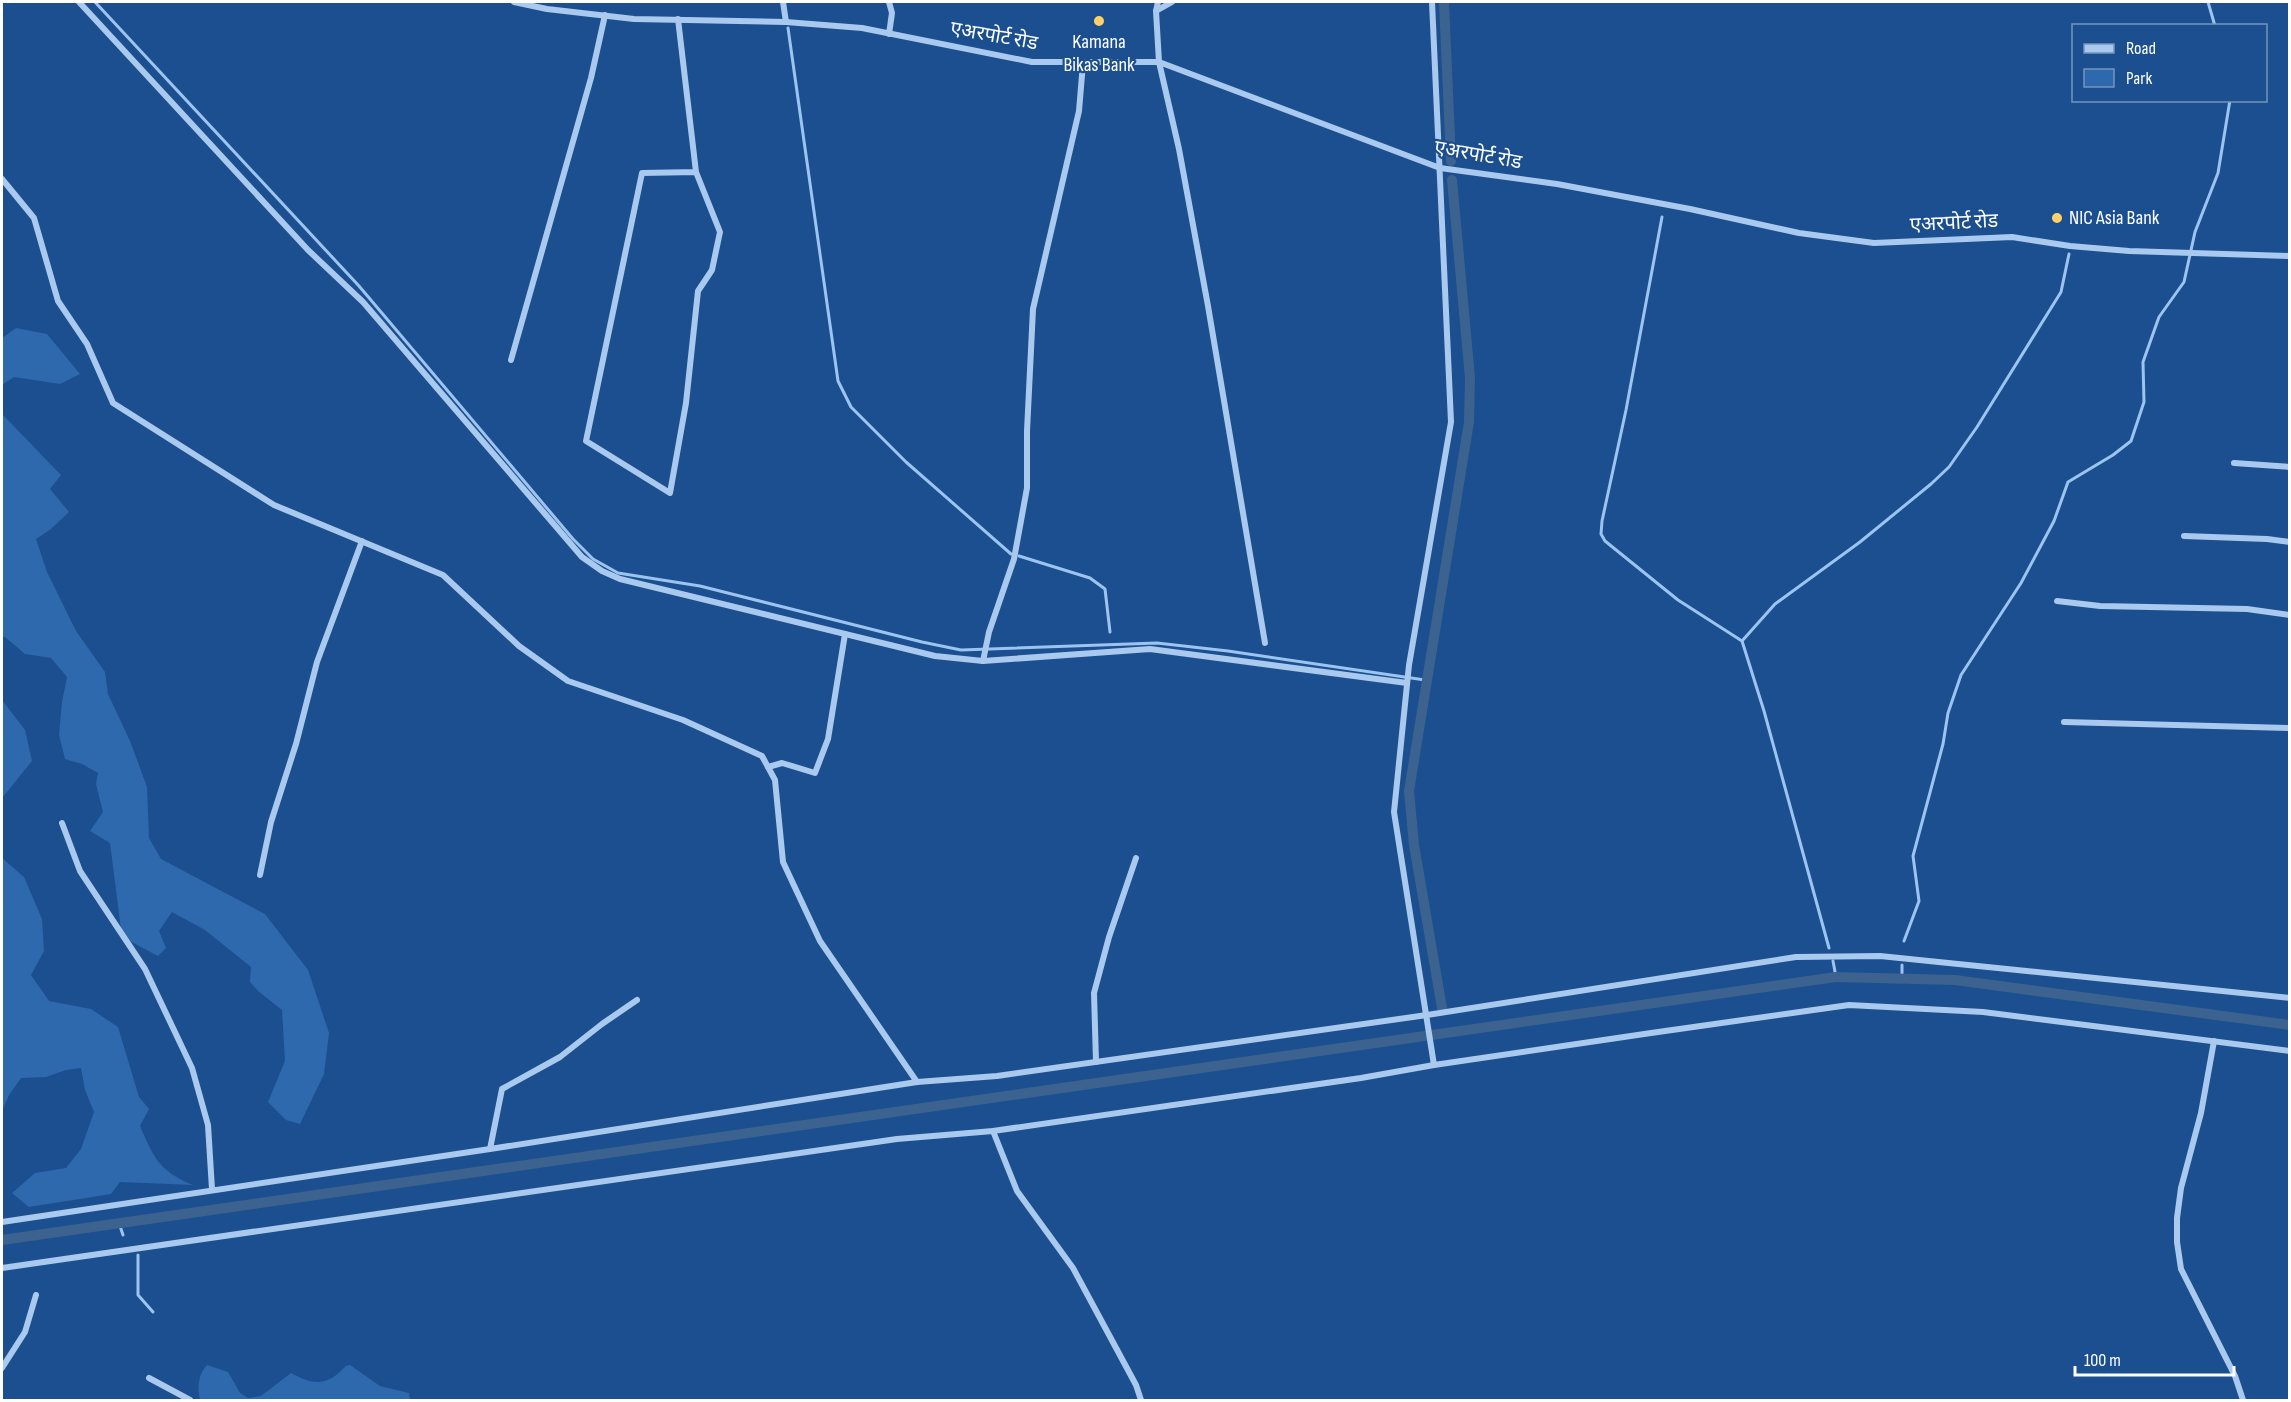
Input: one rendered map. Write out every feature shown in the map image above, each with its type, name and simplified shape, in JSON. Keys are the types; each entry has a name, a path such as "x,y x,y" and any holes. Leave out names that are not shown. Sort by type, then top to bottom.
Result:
{"street":[{"path":"79,2 308,250 363,302 582,557 602,571 620,579 935,656 983,661 1150,650 1408,681"},
{"name":"एअरपोर्ट रोड","path":"514,2 547,9 634,19 789,22 862,28 1032,62 1159,62 1440,168 1557,184 1690,209 1799,233 1874,243 2012,237 2070,246 2173,253 2289,256"},
{"path":"547,9 550,2"},
{"path":"783,2 789,22"},
{"path":"889,2 892,13 889,34"},
{"path":"1158,2 1156,11 1159,62 1179,149 1202,272 1265,643"},
{"path":"1156,11 1172,2"},
{"path":"1432,2 1451,422 1409,666 1394,812 1434,1065"},
{"path":"511,360 591,78 605,15"},
{"path":"678,19 696,172 720,232 712,270 698,291 686,403 670,493 586,441 642,173 696,172"},
{"path":"983,661 989,632 1014,560 1027,488 1027,431 1033,309 1079,111 1083,63"},
{"path":"2,178 34,218 58,301 87,344 113,403 274,505 443,574 519,646 568,681 683,720 762,756 775,780 783,862 820,941 917,1082"},
{"path":"2234,463 2289,467"},
{"path":"2184,536 2289,542"},
{"path":"260,875 271,822 296,744 317,662 362,541"},
{"path":"2057,601 2100,606 2247,609 2289,615"},
{"path":"768,767 782,763 815,773 828,739 846,634"},
{"path":"2064,722 2289,728"},
{"path":"62,823 80,871 145,969 192,1068 208,1125 212,1189"},
{"path":"1096,1062 1094,993 1109,937 1136,858"},
{"path":"2,1222 917,1082 997,1076 1427,1015 1796,957 1880,956 2289,998"},
{"path":"490,1149 502,1089 560,1057 637,1000"},
{"path":"2,1268 897,1139 993,1131 1849,1005 1983,1012 2289,1051"},
{"path":"2214,1041 2201,1113 2181,1188 2177,1242 2181,1269 2235,1376 2243,1401"},
{"path":"993,1131 1017,1191 1073,1268 1136,1385 1141,1401"},
{"path":"2,1368 24,1332 36,1295"},
{"path":"149,1378 190,1401"}],"green space":[{"path":"16,328 47,334 80,374 60,384 14,377 2,385 2,338"},
{"path":"2,414 61,475 50,489 69,512 36,539 47,572 76,631 105,672 108,694 130,741 147,787 149,838 161,859 265,914 308,970 329,1033 324,1074 300,1124 286,1120 268,1102 285,1061 282,1010 250,982 251,967 205,930 172,912 159,931 166,948 158,956 122,937 110,843 90,831 103,812 96,784 98,773 82,764 65,759 59,735 67,677 51,658 25,654 2,637"},
{"path":"2,700 25,730 32,761 2,798"},
{"path":"2,858 24,877 42,919 44,951 31,975 49,1001 91,1009 118,1027 139,1097 149,1109 140,1126 149,1147 165,1169 193,1185 120,1182 111,1194 29,1207 12,1193 35,1173 66,1168 81,1149 94,1112 85,1090 81,1068 46,1077 21,1078 9,1095 2,1111"},
{"path":"207,1365 228,1372 240,1393 248,1398 261,1396 291,1373 307,1380 320,1382 333,1377 350,1365 380,1386 409,1393 410,1400 200,1400 199,1381"}],"waterway":[{"path":"95,2 359,286 573,539 593,559 618,573 700,586 961,650 1157,643 1425,680"},
{"path":"1444,2 1451,161"},
{"path":"2208,2 2214,24"},
{"path":"788,28 838,381 851,407 906,462 1011,554"},
{"path":"1904,941 1919,901 1913,856 1943,744 1948,713 1961,675 2021,583 2054,521 2068,482 2113,455 2131,441 2144,402 2143,362 2159,317 2184,282 2195,232 2218,173 2230,102"},
{"path":"1442,1008 1414,845 1409,791 1469,422 1470,378 1452,180"},
{"path":"1662,217 1601,534 1605,541 1678,600 1742,641"},
{"path":"1829,948 1764,711 1742,641 1775,604 1860,542 1949,467 1977,427 2061,292 2069,254"},
{"path":"1019,556 1090,578 1105,589 1110,632"},
{"path":"1833,961 1836,977"},
{"path":"1902,965 1902,979"},
{"path":"2,1240 1836,977 1955,980 2290,1025"},
{"path":"119,1223 123,1235"},
{"path":"138,1255 138,1295 153,1312"}],"place":[{"name":"Kamana Bikas Bank","path":"1099,21"},
{"name":"NIC Asia Bank","path":"2057,218"}]}
